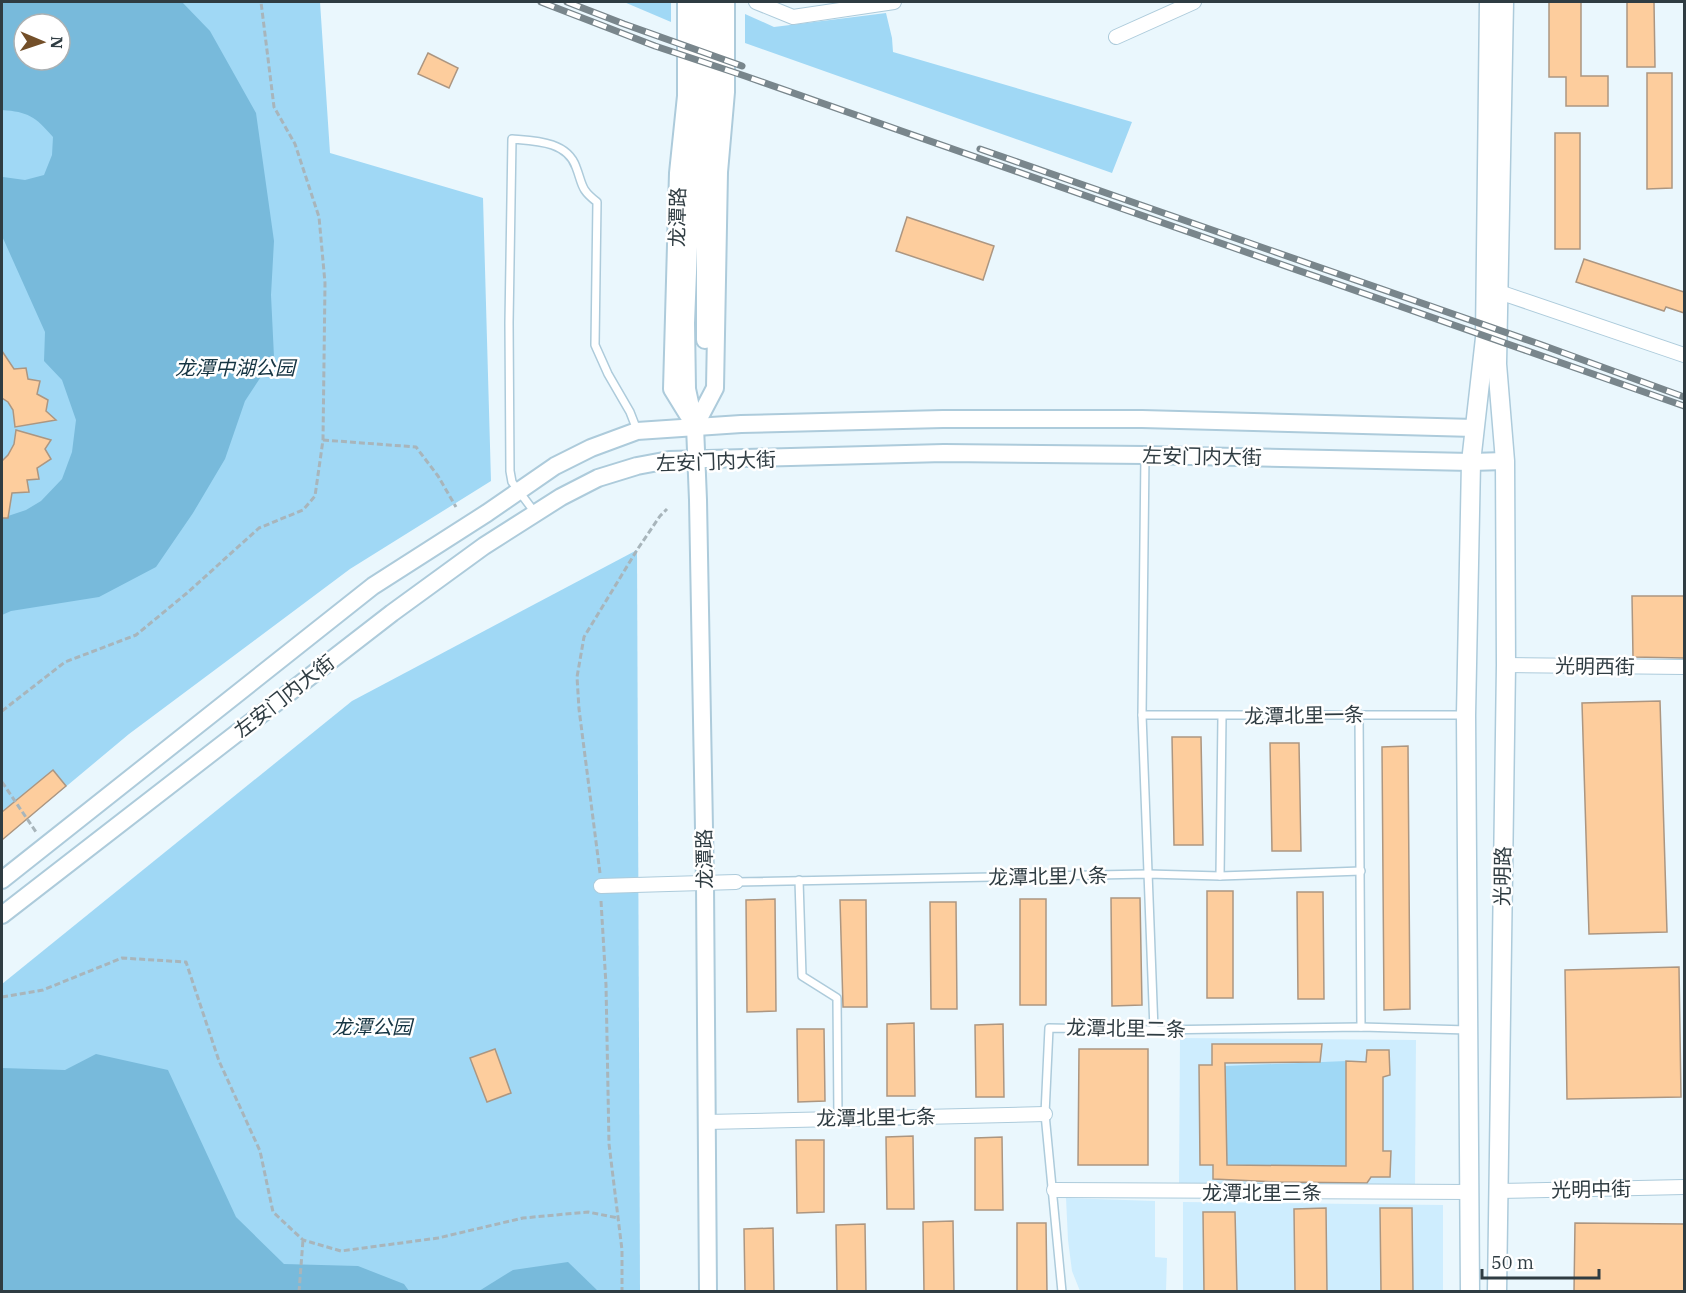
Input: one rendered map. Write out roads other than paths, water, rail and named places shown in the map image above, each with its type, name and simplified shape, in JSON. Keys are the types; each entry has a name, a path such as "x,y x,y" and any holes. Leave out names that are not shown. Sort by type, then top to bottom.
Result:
{"main road":[{"name":"光明路","path":"1470,1292 1466,715 1471,462 1485,338 1489,2"},
{"name":"光明路","path":"1497,1292 1506,665 1505,461 1497,364 1504,2"}],"street":[{"name":"龙潭路","path":"686,2 686,96 678,173 672,389 695,426"},
{"name":"龙潭路","path":"701,2 699,96 692,170 687,389 695,426 696,460 705,884 708,1292"},
{"name":"龙潭路","path":"695,426 705,388 705,173 711,99 713,2"},
{"name":"龙潭路","path":"695,426 715,388 719,172 726,92 726,2"},
{"path":"756,2 794,17 894,2"},
{"path":"1116,37 1194,2"},
{"path":"1499,292 1684,355"},
{"name":"左安门内大街","path":"2,880 373,586 555,466 591,447 637,431 695,426 943,419 1142,419 1474,428"},
{"name":"左安门内大街","path":"2,915 392,613 484,546 561,497 598,478 637,466 669,460 944,453 1145,454 1505,461"},
{"name":"光明西街","path":"1506,665 1684,667"},
{"path":"601,886 736,882"},
{"name":"龙潭北里七条","path":"706,1122 1045,1114"},
{"name":"光明中街","path":"1498,1191 1684,1187"},
{"name":"龙潭北里三条","path":"1054,1190 1470,1192"}],"lane":[{"path":"536,514 518,492 512,482 510,471 509,322 512,139 561,147 575,164 584,192 597,202 596,345 608,374 630,412 637,431"},
{"path":"1145,454 1142,716 1154,1030"},
{"path":"1359,714 1361,1027"},
{"name":"龙潭北里一条","path":"1142,716 1466,715"},
{"path":"1220,876 1222,717"},
{"name":"龙潭北里八条","path":"736,882 1148,874 1220,876 1361,871"},
{"path":"799,880 802,976 837,998 838,1118"},
{"name":"龙潭北里二条","path":"1062,1292 1045,1114 1049,1028 1154,1030 1361,1027 1469,1030"}],"railway":[{"path":"541,2 655,46 1684,406"},
{"path":"567,2 742,66"},
{"path":"980,149 1542,345 1684,397"}],"park label":[{"name":"龙潭中湖公园","path":"235,367"},
{"name":"龙潭公园","path":"372,1026"}]}
